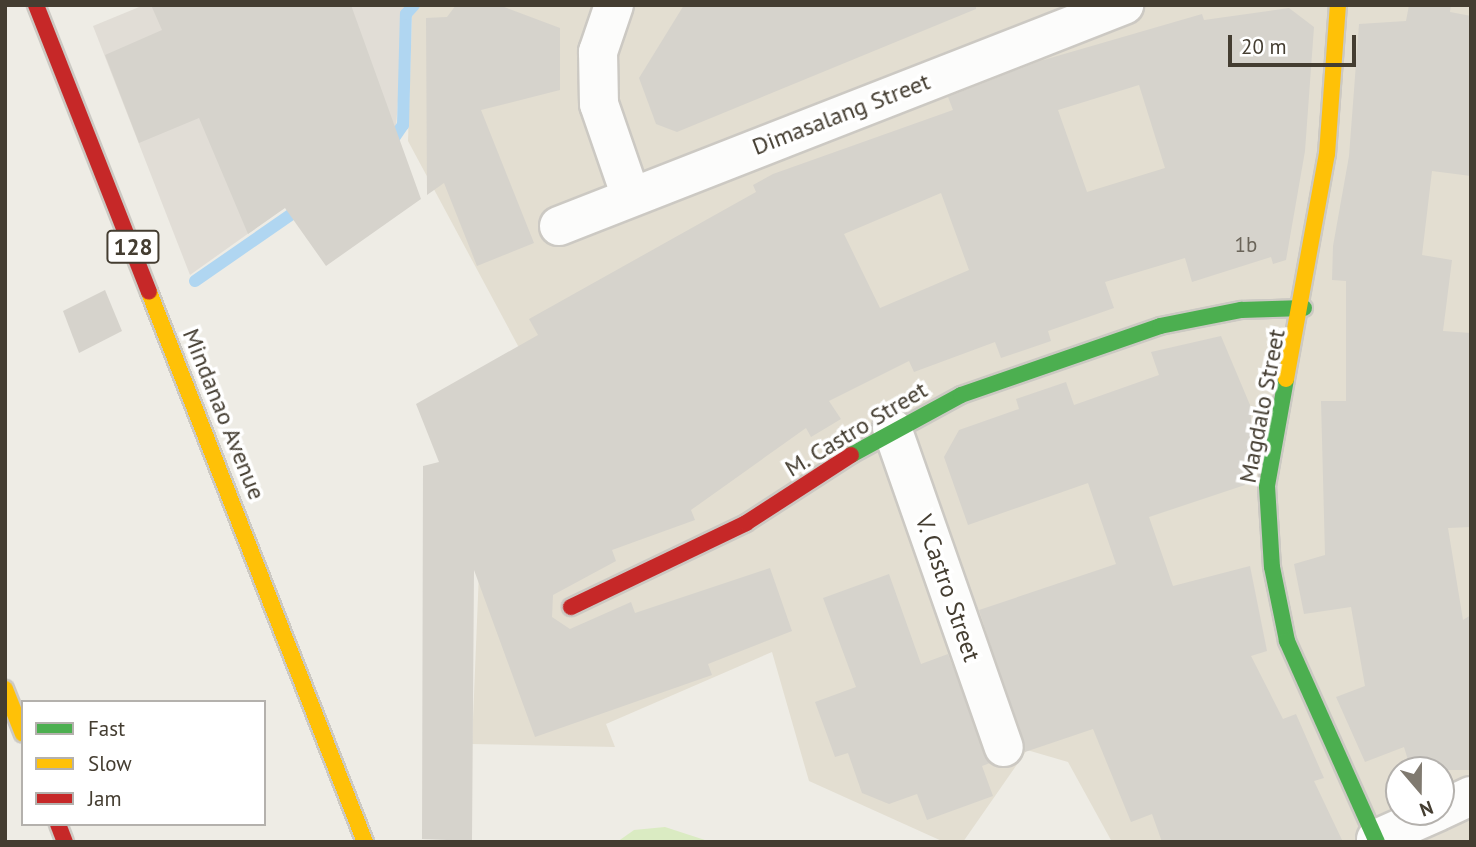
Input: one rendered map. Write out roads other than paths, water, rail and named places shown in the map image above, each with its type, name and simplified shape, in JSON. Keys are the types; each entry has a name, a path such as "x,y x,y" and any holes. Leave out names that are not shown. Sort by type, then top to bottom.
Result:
{"street":[{"name":"Mindanao Avenue","path":"36,5 365,842"},
{"path":"614,5 598,52 599,104 631,197"},
{"name":"Dimasalang Street","path":"559,226 1124,5"},
{"name":"Magdalo Street","path":"1338,5 1327,154 1304,308 1267,486 1272,568 1306,691 1376,841"},
{"name":"M. Castro Street","path":"571,607 746,523 892,428 961,395 1160,326 1241,310 1304,308"},
{"name":"V. Castro Street","path":"892,428 1004,747"},
{"path":"5,689 21,729"},
{"path":"1455,804 1471,796"},
{"path":"1376,841 1408,826"}],"waterway":[{"path":"388,147 403,125 406,14 414,5"},
{"path":"195,281 302,207"}]}
